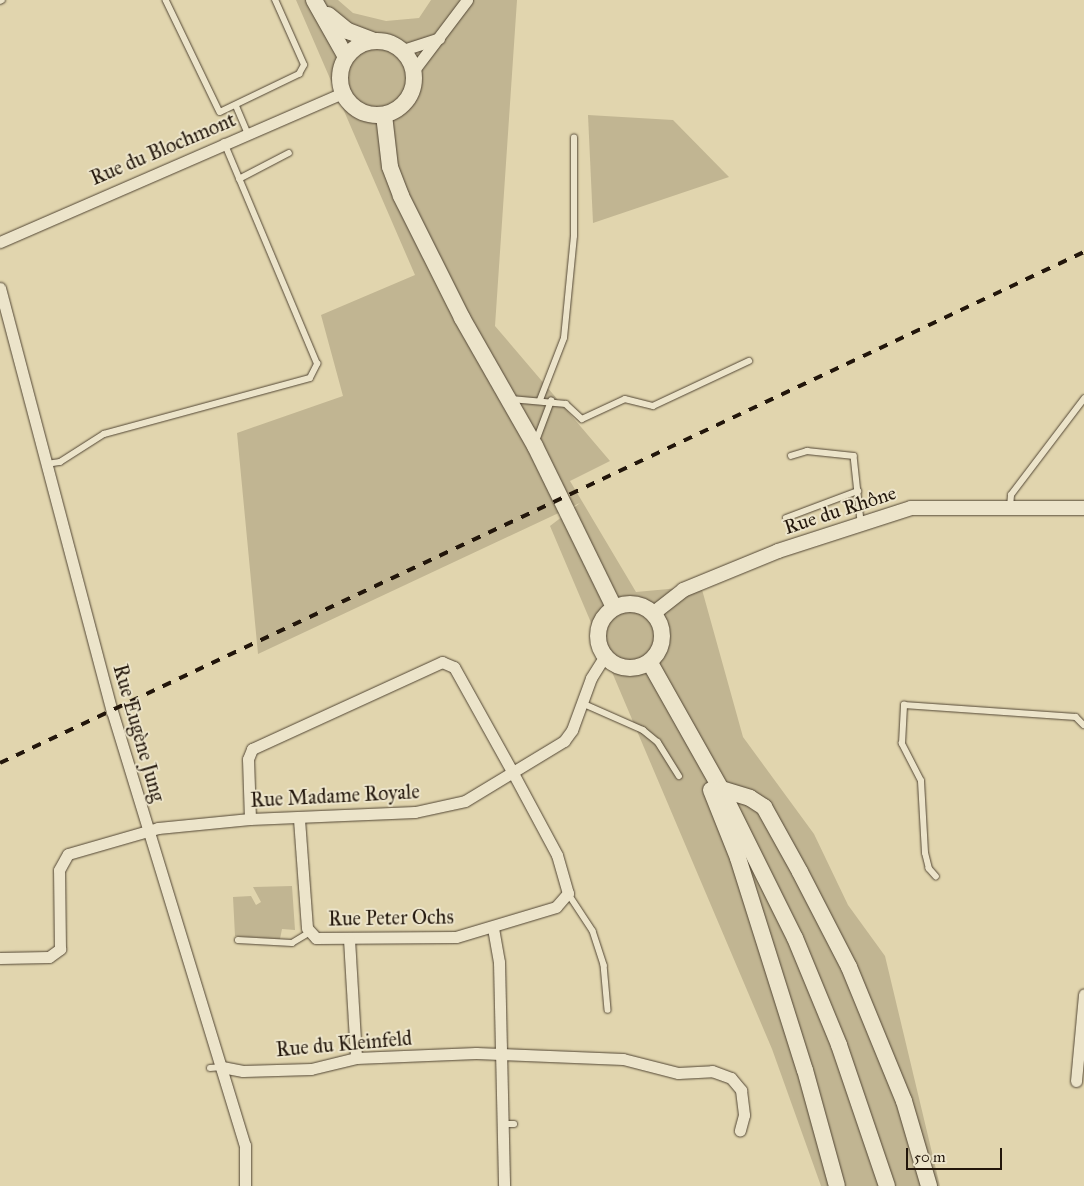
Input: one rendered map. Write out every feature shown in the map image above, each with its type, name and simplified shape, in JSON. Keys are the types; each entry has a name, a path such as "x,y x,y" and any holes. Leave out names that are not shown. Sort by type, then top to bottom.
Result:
{"main road":[{"path":"316,4 348,31 372,40 389,42 403,50 414,70 415,82 408,99 395,111 384,115 359,111 342,92 340,69 346,57 357,46 372,40"},
{"path":"316,4 346,57"},
{"path":"384,115 390,167 401,196 507,398 535,446 614,607"},
{"path":"627,603 643,606 654,614 662,627 661,648 650,663 633,669 614,665 604,657 597,637 600,622 614,607 627,603"},
{"path":"650,663 721,789 795,938 839,1045 887,1186"},
{"path":"709,768 709,784 738,858 805,1070 837,1186"},
{"path":"721,789 750,798 764,808 800,872 849,967 904,1101 929,1186"}],"street":[{"path":"414,70 467,0"},
{"path":"403,50 439,38"},
{"name":"Rue du Blochmont","path":"0,242 342,92"},
{"name":"Rue Eugène Jung","path":"0,288 112,711 245,1145 245,1186"},
{"name":"Rue du Rhône","path":"654,614 683,590 778,551 861,522 911,508 1084,508"},
{"name":"Rue Madame Royale","path":"0,958 48,957 60,949 59,870 68,854 148,830 250,819 415,812 465,801 564,741 572,730 591,678 604,657"},
{"path":"250,819 248,759 252,749 442,662 454,667 513,773 556,855 568,892"},
{"name":"Rue Peter Ochs","path":"299,818 307,928 316,938 444,938 493,928 556,906 568,892"},
{"path":"493,928 499,962 504,1186"},
{"path":"349,939 356,1058"},
{"path":"1076,1081 1084,994"},
{"name":"Rue du Kleinfeld","path":"222,1068 243,1071 312,1069 356,1058 500,1056 623,1059 678,1073 712,1071 732,1078 741,1090 744,1115 740,1130"}],"lane":[{"path":"166,0 220,112 299,74 304,65 275,0"},
{"path":"236,104 248,133"},
{"path":"540,400 564,338 574,236 574,138"},
{"path":"47,464 60,462 104,434 310,378 317,364 224,143"},
{"path":"239,179 289,153"},
{"path":"507,398 566,404 582,419 626,398 653,406 748,361"},
{"path":"1010,507 1011,495 1084,399"},
{"path":"535,446 550,401"},
{"path":"791,456 807,451 854,456 861,522"},
{"path":"786,518 858,491"},
{"path":"582,703 643,730 658,742 679,776"},
{"path":"936,876 929,869 925,853 922,781 902,744 904,704 1076,717 1084,725"},
{"path":"568,892 593,931 604,965 608,1010"},
{"path":"238,940 292,942 310,932"},
{"path":"210,1068 222,1068"},
{"path":"502,1124 514,1124"}],"shaded area":[{"path":"296,0 338,0 353,13 386,21 419,18 431,0 517,0 495,326 610,461 570,481 636,592 701,586 743,737 814,834 848,905 885,956 940,1186 821,1186 772,1049 550,526 580,503 258,654 237,433 343,396 321,315 415,275"},
{"path":"588,115 673,120 729,177 593,223"},
{"path":"292,886 295,930 282,929 280,939 235,936 233,897 251,896 256,905 261,902 253,887"}],"railway":[{"path":"0,763 1084,252"}]}
